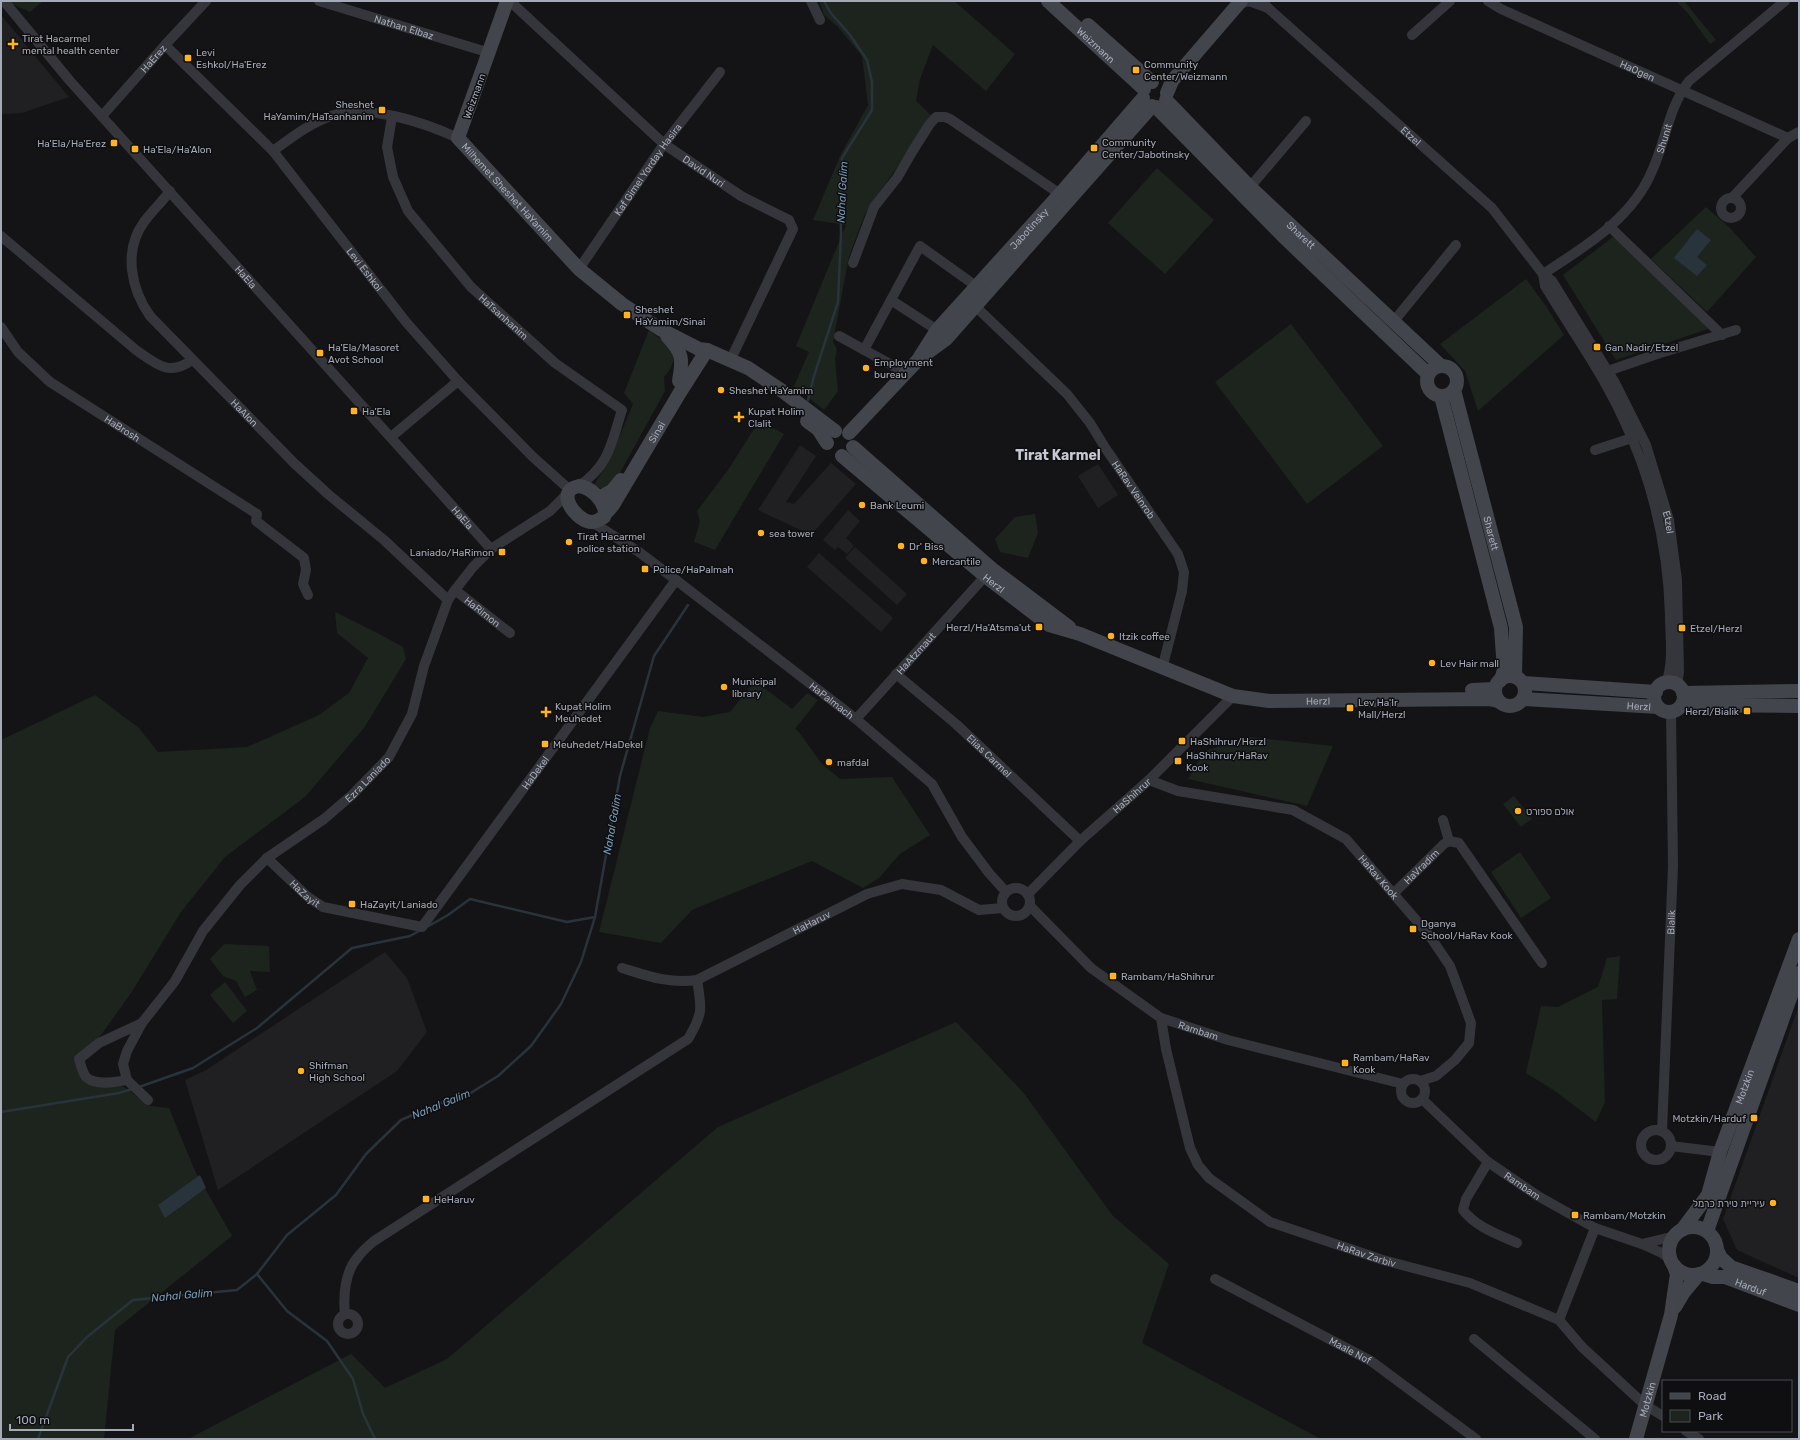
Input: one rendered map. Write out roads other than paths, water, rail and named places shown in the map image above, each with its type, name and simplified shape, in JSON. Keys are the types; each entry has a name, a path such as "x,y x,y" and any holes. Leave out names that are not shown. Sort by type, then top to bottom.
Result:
{"street":[{"name":"HaEla","path":"4,1 70,81 491,549"},
{"name":"HaErez","path":"102,116 206,1"},
{"name":"Nathan Elbaz","path":"319,1 490,53"},
{"path":"811,1 820,20"},
{"name":"Weizmann","path":"1048,1 1155,95"},
{"name":"Weizmann","path":"1061,1 1155,95"},
{"name":"Etzel","path":"1237,2 1249,1 1265,5 1492,208 1543,274 1545,286 1604,372 1636,424 1646,446 1669,520 1677,580 1680,672 1672,695"},
{"path":"1412,35 1450,1"},
{"name":"HaOgen","path":"1488,1 1501,9 1788,138"},
{"name":"Shunit","path":"1543,274 1609,226 1634,203 1644,189 1653,170 1675,103 1682,90 1689,81 1785,1"},
{"name":"Weizmann","path":"458,138 490,53 512,2"},
{"name":"David Nuri","path":"512,2 664,144 741,196 789,220 793,230 730,361"},
{"name":"Jabotinsky","path":"841,442 918,360 937,330 1060,194 1155,95 1172,81 1237,2"},
{"name":"Levi Eshkol","path":"165,45 274,151 406,322 458,381 533,456 572,490"},
{"name":"Kaf Gimel Yorday Hasira","path":"579,269 664,144 720,72"},
{"name":"Jabotinsky","path":"918,360 946,339 1155,95"},
{"name":"Sharett","path":"1155,95 1250,187 1440,365"},
{"name":"Sharett","path":"1155,95 1286,239 1428,374"},
{"name":"Milhemet Sheshet HaYamim","path":"274,151 300,132 330,117 347,112 366,111 392,117 438,129 458,138 579,269 622,304 660,329 744,376 774,395 818,430 841,442"},
{"name":"HaTsanhanim","path":"392,117 387,147 393,177 408,211 471,287 555,363 622,410 608,455 593,476 572,490"},
{"path":"853,263 874,207 897,178 916,145 936,117 945,117 950,119 1060,194"},
{"path":"1250,187 1306,121"},
{"path":"1733,197 1788,138 1799,132"},
{"name":"HaAlon","path":"170,191 144,223 136,238 132,259 132,276 141,303 150,316 192,360 295,464 329,495 384,540 448,600"},
{"path":"1609,226 1722,335"},
{"path":"1,236 136,350 160,366 171,368 182,366 192,360"},
{"path":"1394,321 1456,245"},
{"path":"864,350 920,246 976,286"},
{"path":"891,300 937,330"},
{"name":"HaRav Veinrob","path":"975,306 1067,394 1090,423 1106,449 1178,554 1184,572 1182,591 1162,669"},
{"name":"HaBrosh","path":"1,327 18,352 50,382 258,514 256,521 304,558 306,570 304,584 308,595"},
{"path":"660,329 680,352 682,366 679,381"},
{"path":"1604,372 1736,330"},
{"path":"839,336 906,373"},
{"name":"Milhemet Sheshet HaYamim","path":"703,352 748,368 766,379 841,442"},
{"name":"Sinai","path":"599,498 612,491 618,484 679,381 703,352"},
{"name":"Sinai","path":"600,517 613,505 703,352"},
{"path":"1440,365 1450,368 1456,376 1457,381 1454,390 1446,396 1431,393 1426,384 1428,374 1435,366 1440,365"},
{"name":"Etzel","path":"1604,372 1632,438 1656,509 1669,584 1670,666 1672,695"},
{"path":"391,437 458,381"},
{"name":"Sharett","path":"1454,390 1516,628 1519,680"},
{"name":"Sharett","path":"1441,396 1501,628 1504,670 1498,690"},
{"path":"1595,450 1632,438"},
{"name":"Herzl","path":"841,442 988,573 1049,625 1080,634 1162,669 1233,696 1498,690"},
{"path":"588,489 599,498 604,506 600,517 585,519 570,507 568,502 572,490 588,489"},
{"name":"Ezra Laniado","path":"142,1023 99,1042 79,1059 82,1071 86,1077 93,1081 114,1082 127,1080 123,1064 127,1051 142,1023 175,981 203,931 240,885 267,858 324,819 352,795 389,757 412,714 424,666 448,600 455,590 473,567 491,549 550,511 572,490"},
{"name":"Ezra Laniado","path":"550,511 570,507"},
{"name":"HaPalmach","path":"600,517 624,541 856,719 932,784 962,837 989,873 1006,892"},
{"name":"HaAtzmaut","path":"856,719 988,573"},
{"name":"HaDekel","path":"422,928 676,580"},
{"name":"HaRimon","path":"455,590 510,633"},
{"name":"Elias Carmel","path":"896,674 956,724 1080,841"},
{"name":"Herzl","path":"1498,690 1505,677 1519,680 1799,706"},
{"path":"1519,680 1526,691 1523,699"},
{"name":"Herzl","path":"1498,690 1505,706 1513,707 1523,699 1658,707 1655,700 1672,695 1799,691"},
{"name":"Bialik","path":"1662,1132 1673,866 1672,695"},
{"name":"HaShihrur","path":"1028,894 1080,841 1149,780 1233,696"},
{"name":"HaRav Kook","path":"1149,780 1178,791 1294,810 1346,839 1429,935 1450,966 1471,1024 1469,1043 1455,1060 1436,1076 1420,1081"},
{"path":"1443,820 1449,841 1459,843 1542,963"},
{"name":"HaVradim","path":"1394,893 1444,844 1449,841"},
{"name":"HaZayit","path":"267,858 308,897 323,907 422,928"},
{"name":"HaHaruv","path":"622,968 657,979 681,982 697,980 867,894 902,884 941,890 979,910 1003,908"},
{"path":"1015,888 1024,890 1028,894 1031,907 1024,914 1017,916 1007,913 1003,908 1002,899 1006,892 1015,888"},
{"name":"Rambam","path":"1031,907 1091,968 1161,1018 1228,1040 1403,1084 1413,1079 1420,1081"},
{"name":"Motzkin","path":"1678,1233 1708,1195 1720,1152 1799,939"},
{"name":"Motzkin","path":"1707,1231 1799,973"},
{"path":"345,1314 343,1299 346,1280 356,1258 374,1241 688,1039 699,1021 701,1003 697,980"},
{"name":"HaRav Zarbiv","path":"1161,1018 1166,1049 1190,1148 1198,1165 1209,1178 1237,1200 1270,1222 1383,1260 1470,1283 1559,1320 1582,1347 1645,1405 1662,1415"},
{"path":"127,1080 148,1100"},
{"path":"1403,1084 1402,1095 1407,1102 1415,1103 1422,1099 1425,1092 1425,1088 1420,1081"},
{"name":"Rambam","path":"1422,1099 1488,1162 1538,1196 1596,1228 1642,1244 1662,1253 1673,1263"},
{"path":"1652,1131 1662,1132 1668,1137 1671,1146 1667,1155 1663,1158 1654,1160 1645,1156 1641,1146 1644,1137 1652,1131"},
{"path":"1671,1146 1720,1152"},
{"path":"1488,1162 1466,1199 1463,1210 1470,1220 1517,1243"},
{"path":"1642,1244 1695,1227 1707,1231 1716,1243 1717,1250 1714,1263 1701,1274 1690,1275 1681,1272 1673,1263 1670,1247 1678,1233"},
{"path":"1559,1320 1596,1228"},
{"name":"Harduf","path":"1717,1250 1722,1258 1731,1267 1799,1291"},
{"name":"Motzkin","path":"1636,1439 1671,1314 1677,1274 1673,1263"},
{"name":"Motzkin","path":"1671,1314 1684,1292 1701,1274"},
{"name":"Harduf","path":"1701,1274 1713,1277 1725,1277 1799,1305"},
{"name":"Maale Nof","path":"1215,1279 1371,1361 1476,1439"},
{"path":"1474,1340 1595,1439"},
{"path":"1688,1432 1698,1439"}],"waterway":[{"name":"Nahal Galim","path":"808,400 814,376 838,302 841,233 840,181 842,158 872,110 872,82 867,60 850,35 830,12 824,1"},
{"name":"Nahal Galim","path":"38,1439 68,1357 87,1337 133,1300 237,1290 257,1274 287,1235 336,1195 366,1154 401,1120 438,1104 469,1094 498,1076 531,1046 561,1004 581,962 595,917 620,776 654,656 688,605"},
{"path":"427,927 448,915 470,899 567,922 595,917"},
{"path":"139,1087 193,1068 257,1028 352,948 410,936 421,930"},
{"path":"1,1112 119,1093 132,1089"},
{"path":"257,1274 287,1311 327,1341 353,1379 363,1414 375,1439"}],"place":[{"name":"Tirat Hacarmel mental health center","path":"13,44"},
{"name":"Levi Eshkol/Ha'Erez","path":"188,58"},
{"name":"Community Center/Weizmann","path":"1136,70"},
{"name":"Sheshet HaYamim/HaTsanhanim","path":"382,110"},
{"name":"Ha'Ela/Ha'Erez","path":"114,143"},
{"name":"Community Center/Jabotinsky","path":"1094,148"},
{"name":"Ha'Ela/Ha'Alon","path":"135,149"},
{"name":"Sheshet HaYamim/Sinai","path":"627,315"},
{"name":"Gan Nadir/Etzel","path":"1597,347"},
{"name":"Ha'Ela/Masoret Avot School","path":"320,353"},
{"name":"Employment bureau","path":"866,368"},
{"name":"Sheshet HaYamim","path":"721,390"},
{"name":"Ha'Ela","path":"354,411"},
{"name":"Kupat Holim Clalit","path":"739,417"},
{"name":"Bank Leumi","path":"862,505"},
{"name":"sea tower","path":"761,533"},
{"name":"Tirat Hacarmel police station","path":"569,542"},
{"name":"Dr' Biss","path":"901,546"},
{"name":"Laniado/HaRimon","path":"502,552"},
{"name":"Mercantile","path":"924,561"},
{"name":"Police/HaPalmah","path":"645,569"},
{"name":"Herzl/Ha'Atsma'ut","path":"1039,627"},
{"name":"Etzel/Herzl","path":"1682,628"},
{"name":"Itzik coffee","path":"1111,636"},
{"name":"Lev Hair mall","path":"1432,663"},
{"name":"Municipal library","path":"724,687"},
{"name":"Lev Ha'Ir Mall/Herzl","path":"1350,708"},
{"name":"Herzl/Bialik","path":"1747,711"},
{"name":"Kupat Holim Meuhedet","path":"546,712"},
{"name":"HaShihrur/Herzl","path":"1182,741"},
{"name":"Meuhedet/HaDekel","path":"545,744"},
{"name":"HaShihrur/HaRav Kook","path":"1178,761"},
{"name":"mafdal","path":"829,762"},
{"name":"אולם ספורט","path":"1518,811"},
{"name":"HaZayit/Laniado","path":"352,904"},
{"name":"Dganya School/HaRav Kook","path":"1413,929"},
{"name":"Rambam/HaShihrur","path":"1113,976"},
{"name":"Rambam/HaRav Kook","path":"1345,1063"},
{"name":"Shifman High School","path":"301,1071"},
{"name":"Motzkin/Harduf","path":"1754,1118"},
{"name":"HeHaruv","path":"426,1199"},
{"name":"עיריית טירת כרמל","path":"1773,1203"},
{"name":"Rambam/Motzkin","path":"1575,1215"}],"district":[{"name":"Tirat Karmel","path":"1058,455"}]}
